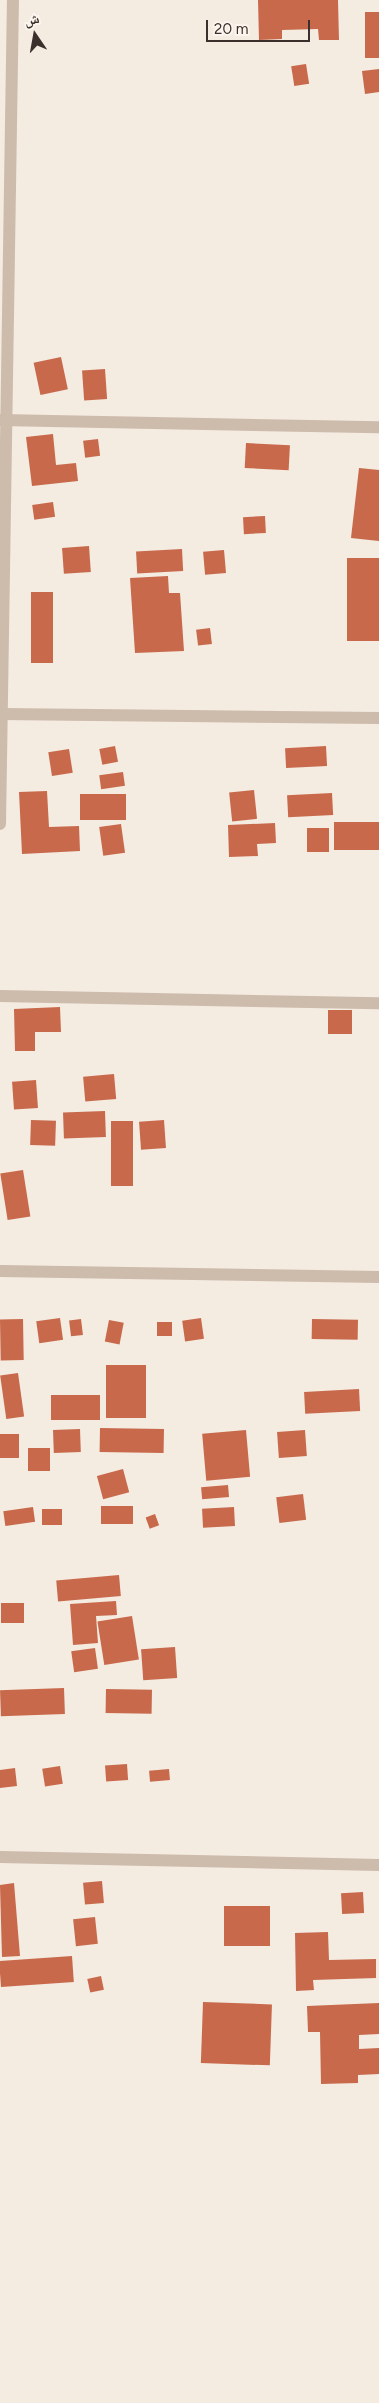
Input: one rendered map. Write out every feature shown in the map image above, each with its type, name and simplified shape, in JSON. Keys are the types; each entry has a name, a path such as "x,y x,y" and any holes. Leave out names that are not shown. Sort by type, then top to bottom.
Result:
{"street":[{"path":"0,824 3,420 13,0"},
{"path":"3,420 379,427"},
{"path":"1,714 379,718"},
{"path":"0,996 379,1003"},
{"path":"0,1271 379,1277"},
{"path":"0,1857 379,1865"}],"building":[{"path":"258,0 338,0 339,40 319,40 318,29 282,30 282,39 259,40"},
{"path":"365,12 379,12 379,58 365,58"},
{"path":"306,64 309,84 294,86 291,66"},
{"path":"379,69 379,92 365,94 362,71"},
{"path":"61,357 68,389 40,395 34,363"},
{"path":"105,369 107,399 84,401 82,371"},
{"path":"53,434 56,465 76,463 78,481 32,486 26,437"},
{"path":"98,439 100,456 85,458 83,441"},
{"path":"246,443 290,445 289,470 245,468"},
{"path":"359,468 379,470 379,541 351,538"},
{"path":"53,502 55,517 34,520 32,505"},
{"path":"265,516 266,533 244,534 243,517"},
{"path":"89,546 91,572 64,574 62,548"},
{"path":"182,549 183,571 137,573 136,551"},
{"path":"224,550 226,573 205,575 203,552"},
{"path":"347,558 379,558 379,641 347,641"},
{"path":"168,576 169,593 180,593 184,651 135,653 130,578"},
{"path":"31,592 53,592 53,663 31,663"},
{"path":"210,628 212,644 198,646 196,630"},
{"path":"115,746 118,762 102,765 99,749"},
{"path":"326,746 327,766 286,768 285,748"},
{"path":"69,749 73,773 52,776 48,752"},
{"path":"123,772 125,786 101,789 99,775"},
{"path":"254,790 257,819 232,821 229,793"},
{"path":"47,791 49,827 79,826 80,851 22,854 19,792"},
{"path":"332,793 333,815 288,817 287,795"},
{"path":"80,794 126,794 126,820 80,820"},
{"path":"334,822 379,822 379,850 334,850"},
{"path":"275,823 276,843 257,844 258,856 229,857 228,825"},
{"path":"121,824 125,853 103,856 99,827"},
{"path":"307,828 329,828 329,852 307,852"},
{"path":"60,1007 61,1032 35,1032 35,1051 15,1051 14,1009"},
{"path":"328,1010 352,1010 352,1034 328,1034"},
{"path":"114,1074 116,1099 85,1102 83,1077"},
{"path":"36,1080 38,1108 14,1110 12,1082"},
{"path":"105,1111 106,1137 64,1138 63,1112"},
{"path":"31,1120 56,1121 55,1146 30,1145"},
{"path":"164,1120 166,1148 141,1150 139,1122"},
{"path":"111,1121 133,1121 133,1186 111,1186"},
{"path":"23,1170 30,1216 8,1220 0,1174"},
{"path":"60,1318 63,1340 39,1343 36,1321"},
{"path":"201,1318 204,1339 185,1341 182,1321"},
{"path":"0,1319 23,1319 24,1360 1,1360"},
{"path":"81,1319 83,1335 71,1336 69,1320"},
{"path":"312,1319 358,1320 358,1340 312,1339"},
{"path":"109,1320 124,1323 120,1344 105,1342"},
{"path":"157,1322 172,1322 172,1336 157,1336"},
{"path":"106,1365 146,1365 146,1418 106,1418"},
{"path":"18,1373 24,1417 6,1419 0,1376"},
{"path":"359,1389 360,1411 305,1414 304,1392"},
{"path":"51,1395 100,1395 100,1420 51,1420"},
{"path":"100,1428 164,1429 164,1453 100,1452"},
{"path":"80,1429 81,1452 54,1453 53,1430"},
{"path":"246,1430 250,1477 206,1481 202,1434"},
{"path":"305,1430 307,1456 279,1458 277,1432"},
{"path":"0,1434 19,1434 19,1458 0,1458"},
{"path":"28,1448 50,1448 50,1471 28,1471"},
{"path":"123,1469 129,1492 103,1499 97,1476"},
{"path":"228,1485 229,1497 202,1499 201,1487"},
{"path":"303,1494 306,1520 279,1523 276,1497"},
{"path":"101,1506 133,1506 133,1524 101,1524"},
{"path":"33,1507 35,1522 5,1526 3,1511"},
{"path":"234,1507 235,1526 203,1528 202,1509"},
{"path":"42,1509 62,1509 62,1525 42,1525"},
{"path":"155,1514 159,1525 150,1529 146,1517"},
{"path":"119,1575 121,1596 58,1601 56,1580"},
{"path":"116,1601 117,1615 96,1616 98,1643 73,1645 70,1604"},
{"path":"1,1603 24,1603 24,1623 1,1623"},
{"path":"132,1616 139,1659 104,1665 97,1621"},
{"path":"175,1647 177,1678 143,1680 141,1649"},
{"path":"95,1648 98,1669 74,1672 71,1651"},
{"path":"64,1688 65,1714 1,1716 0,1690"},
{"path":"106,1689 152,1690 152,1714 106,1713"},
{"path":"127,1764 128,1780 106,1781 105,1766"},
{"path":"60,1766 63,1784 45,1787 42,1769"},
{"path":"15,1768 17,1786 0,1788 0,1770"},
{"path":"169,1769 170,1780 150,1782 149,1771"},
{"path":"102,1881 104,1903 85,1905 83,1883"},
{"path":"14,1883 20,1956 2,1957 0,1885"},
{"path":"363,1892 364,1913 342,1914 341,1893"},
{"path":"224,1906 270,1906 270,1946 224,1946"},
{"path":"95,1917 98,1944 76,1946 73,1919"},
{"path":"328,1932 329,1960 376,1959 376,1978 313,1980 314,1990 296,1991 295,1933"},
{"path":"72,1956 74,1982 1,1987 0,1961"},
{"path":"101,1976 104,1990 90,1993 87,1979"},
{"path":"203,2002 272,2004 270,2065 201,2063"},
{"path":"379,2003 379,2034 359,2035 359,2049 379,2048 379,2074 358,2075 358,2083 321,2084 320,2032 308,2032 307,2006"}]}
